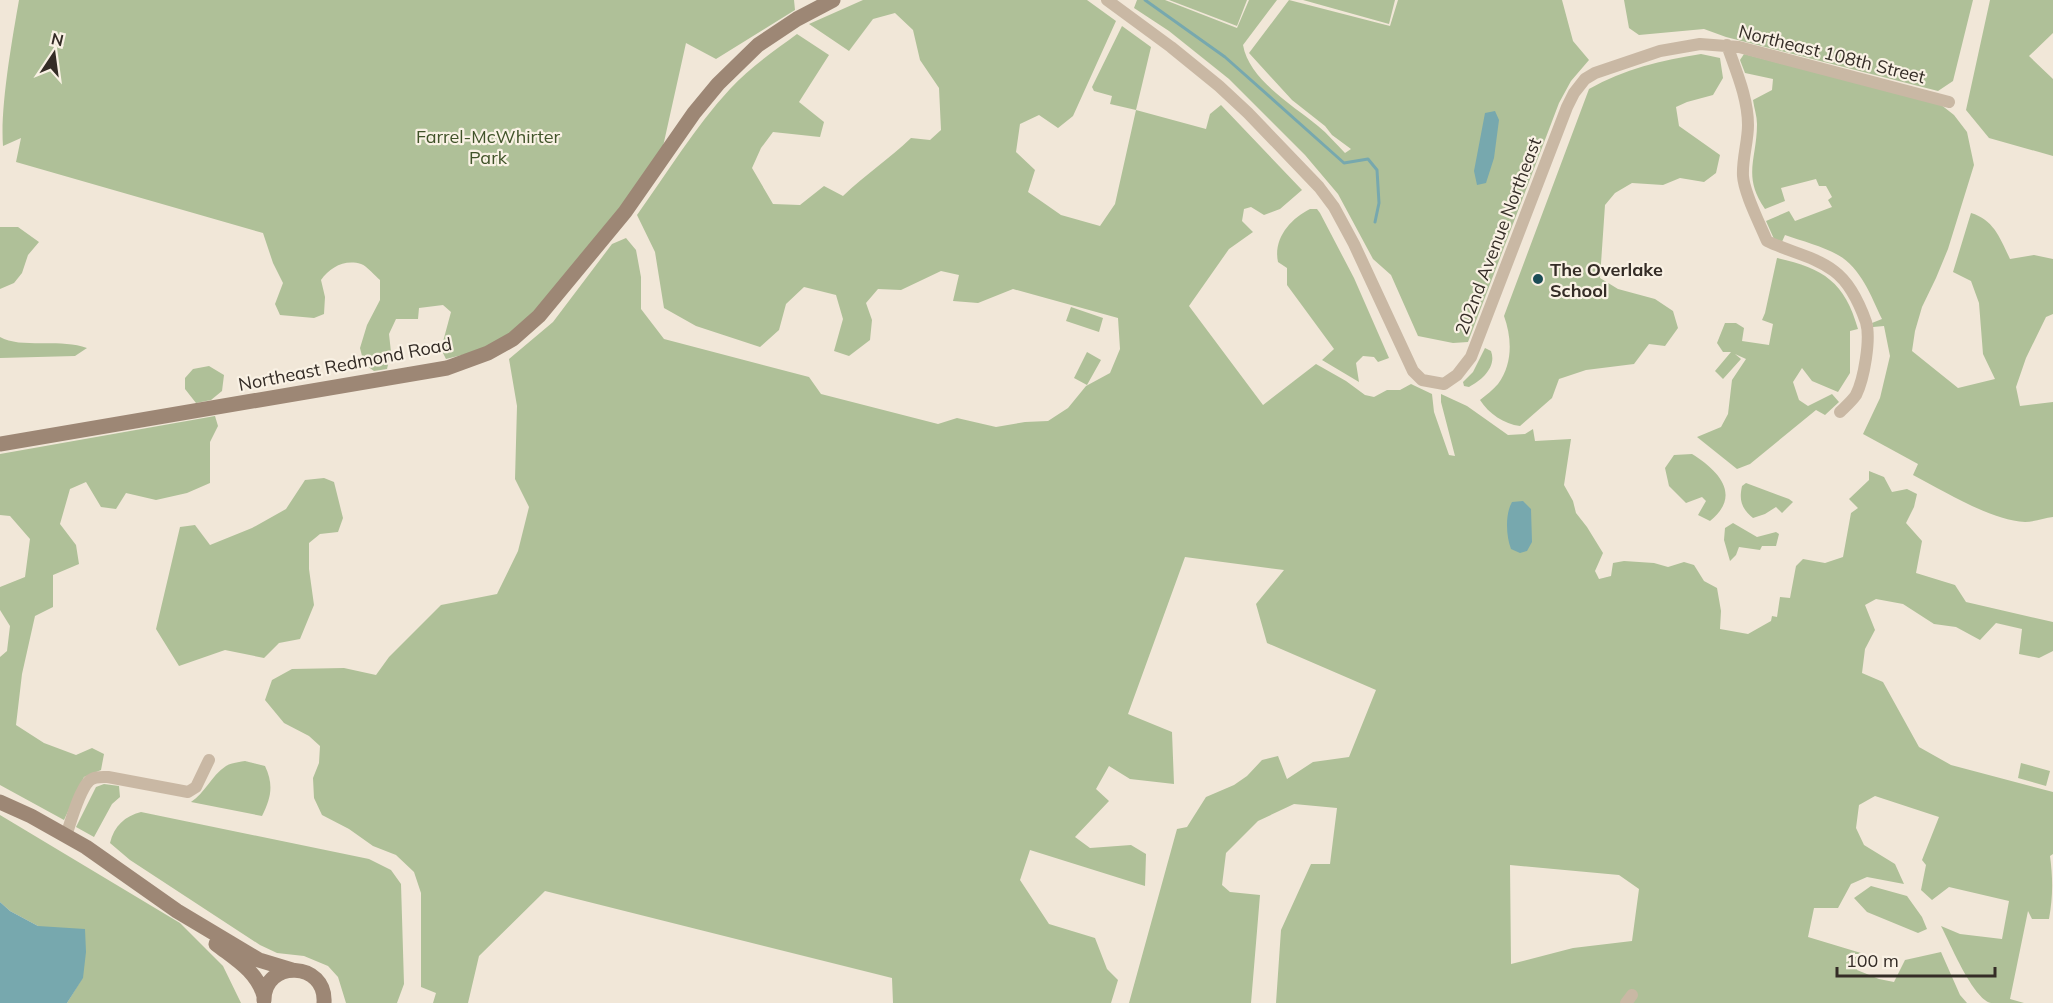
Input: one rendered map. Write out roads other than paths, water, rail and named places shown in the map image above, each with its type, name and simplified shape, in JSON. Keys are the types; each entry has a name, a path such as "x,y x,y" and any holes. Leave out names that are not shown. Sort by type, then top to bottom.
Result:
{"street":[{"name":"Northeast Redmond Road","path":"0,444 447,368 488,353 513,339 539,316 625,212 694,113 718,84 758,45 797,19 832,0"},
{"name":"202nd Avenue Northeast","path":"1107,0 1219,86 1319,187 1334,207 1354,244 1413,371 1422,380 1444,384 1458,375 1472,357 1574,93"},
{"name":"Northeast 108th Street","path":"1574,93 1585,79 1595,73 1635,58 1687,45 1727,45 1949,102"},
{"path":"1727,45 1745,97 1748,126 1743,177 1746,192 1767,241 1818,260 1837,273 1851,289 1866,323 1867,358 1856,395 1840,412"},
{"path":"66,836 84,789 90,780 96,777 108,777 188,792 196,787 209,760"},
{"path":"0,802 89,849 177,911 251,971 261,986 264,999"},
{"path":"177,911 259,960 310,974 322,989 325,1001"},
{"path":"264,999 267,986 273,978 282,972 292,970"}],"water":[{"path":"1495,111 1499,120 1494,158 1486,183 1477,185 1474,171 1485,113"},
{"path":"1523,501 1531,509 1532,542 1527,551 1520,553 1511,549 1509,544 1507,519 1512,502"},
{"path":"0,902 10,911 38,926 85,929 86,952 83,978 67,1003 0,1003"}],"waterway":[{"path":"1145,0 1225,57 1344,163 1368,159 1377,170 1379,203 1375,222"}],"place":[{"name":"The Overlake School","path":"1538,279"}],"park label":[{"name":"Farrel-McWhirter Park","path":"488,146"}]}
